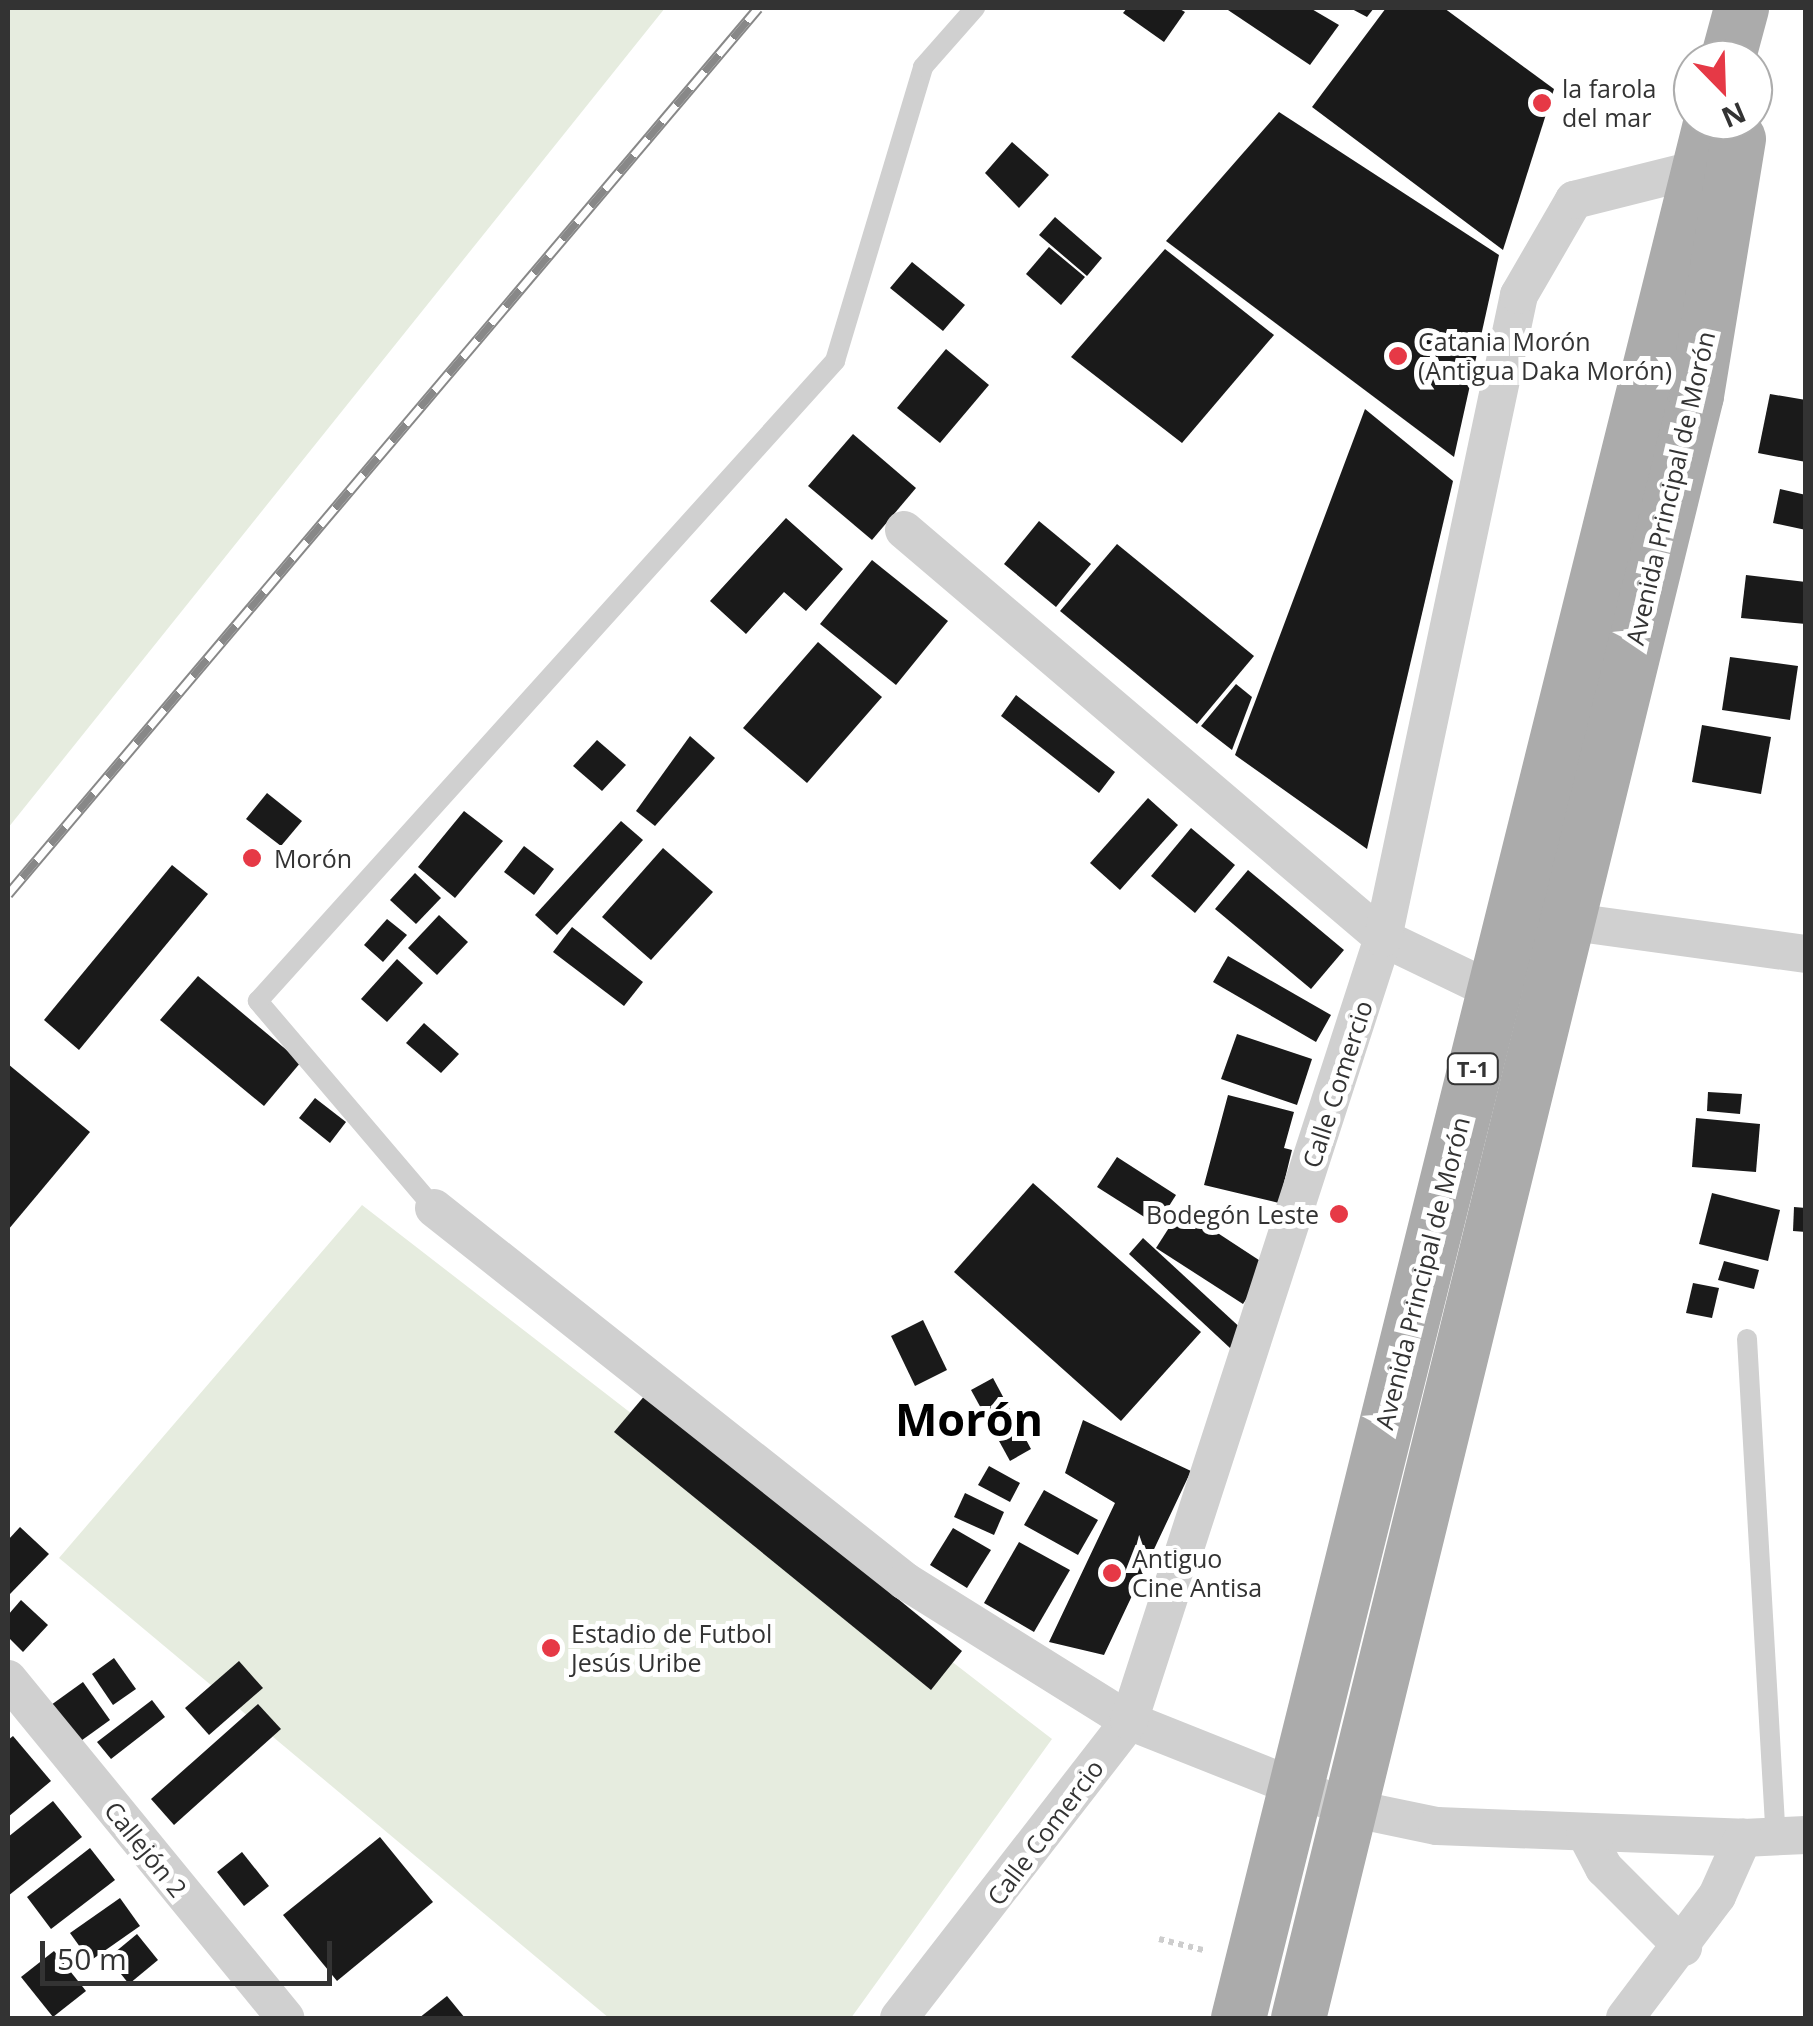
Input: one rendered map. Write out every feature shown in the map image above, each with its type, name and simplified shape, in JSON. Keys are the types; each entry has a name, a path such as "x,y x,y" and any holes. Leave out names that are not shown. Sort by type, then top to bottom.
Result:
{"main road":[{"path":"1732,40 1741,8"},
{"path":"1754,40 1760,8"},
{"name":"Avenida Principal de Morón","path":"1298,2018 1346,1807 1696,395 1738,140"},
{"name":"Avenida Principal de Morón","path":"1238,2018 1704,144"}],"street":[{"name":"Calle Comercio","path":"899,2018 1129,1721 1383,938 1519,295 1574,200 1704,144"},
{"path":"904,530 1383,938 1492,991"},
{"path":"1565,921 1806,954"},
{"path":"434,1208 906,1581 1129,1721 1346,1807 1437,1826 1775,1837"},
{"name":"Callejón 2","path":"8,1679 285,2018"},
{"path":"1585,1832 1604,1868 1683,1946"},
{"path":"1625,2018 1717,1896 1775,1837"}],"lane":[{"path":"434,1208 258,1001 835,362 923,67 975,8"},
{"path":"1747,1339 1775,1837"}],"shaded area":[{"path":"8,8 665,8 8,828"},
{"name":"Estadio de Futbol Jesús Uribe","path":"362,1205 1052,1739 851,2018 609,2018 59,1558"}],"building":[{"path":"1127,8 1178,8 1185,12 1164,42 1123,13"},
{"path":"1225,8 1310,8 1339,25 1310,65"},
{"path":"1350,8 1374,8 1367,17"},
{"path":"1386,8 1444,8 1554,89 1503,250 1312,107"},
{"name":"Catania Morón (Antigua Daka Morón)","path":"1279,112 1499,255 1454,457 1166,241"},
{"path":"1012,142 1049,175 1019,208 985,173"},
{"path":"1055,217 1102,258 1087,276 1039,235"},
{"path":"1049,247 1085,277 1061,305 1026,274"},
{"path":"1165,249 1274,335 1182,443 1071,357"},
{"path":"912,262 965,305 943,331 890,288"},
{"path":"946,349 989,385 940,443 897,408"},
{"path":"1770,394 1806,400 1806,462 1758,453"},
{"path":"1365,409 1453,481 1367,849 1235,755"},
{"path":"853,434 916,488 872,540 808,486"},
{"path":"1780,489 1806,495 1806,530 1773,523"},
{"path":"786,518 843,569 806,611 784,592 746,634 710,601"},
{"path":"1039,521 1091,564 1056,607 1004,564"},
{"path":"1117,544 1254,656 1197,724 1060,611"},
{"path":"872,560 948,621 896,685 820,624"},
{"path":"1746,575 1806,582 1806,624 1741,618"},
{"path":"818,642 882,697 807,783 743,728"},
{"path":"1730,657 1798,666 1790,720 1722,710"},
{"path":"1236,684 1252,697 1232,750 1201,726"},
{"path":"1016,695 1115,772 1099,793 1001,716"},
{"path":"1702,725 1771,737 1761,794 1692,782"},
{"path":"690,736 715,758 655,826 636,811"},
{"path":"597,740 626,765 602,791 573,766"},
{"path":"267,793 302,821 281,846 246,819"},
{"path":"1148,798 1178,825 1120,890 1090,863"},
{"path":"464,811 503,841 455,898 418,867"},
{"path":"621,821 643,840 557,935 535,915"},
{"path":"1191,828 1235,865 1195,913 1151,876"},
{"path":"524,846 554,869 534,895 504,872"},
{"path":"663,848 713,892 651,960 602,917"},
{"path":"172,865 208,894 79,1050 44,1020"},
{"path":"1248,870 1344,950 1311,989 1215,909"},
{"path":"415,873 441,898 416,924 390,900"},
{"path":"439,915 468,942 437,975 408,948"},
{"path":"387,919 407,935 383,962 364,945"},
{"path":"572,927 643,982 624,1006 553,952"},
{"path":"1228,956 1331,1015 1316,1042 1213,982"},
{"path":"397,959 423,983 387,1022 361,999"},
{"path":"198,976 301,1062 264,1106 160,1020"},
{"path":"424,1023 459,1054 441,1073 406,1043"},
{"path":"1237,1034 1312,1059 1297,1105 1221,1079"},
{"path":"8,1064 90,1132 8,1230"},
{"path":"1708,1092 1742,1094 1740,1114 1707,1111"},
{"path":"1228,1095 1294,1112 1284,1148 1292,1150 1279,1203 1204,1185"},
{"path":"315,1098 346,1122 330,1143 299,1118"},
{"path":"1696,1118 1760,1124 1756,1172 1692,1167"},
{"path":"1117,1157 1176,1195 1157,1225 1097,1187"},
{"path":"1033,1183 1201,1332 1121,1421 954,1272"},
{"path":"1712,1193 1780,1210 1768,1261 1699,1244"},
{"path":"1794,1207 1806,1208 1806,1232 1793,1231"},
{"path":"1181,1209 1268,1266 1243,1304 1156,1248"},
{"path":"1143,1238 1245,1332 1230,1348 1129,1254"},
{"path":"1724,1261 1759,1270 1754,1289 1718,1280"},
{"path":"1693,1283 1719,1288 1712,1318 1686,1313"},
{"path":"923,1320 947,1370 915,1386 891,1336"},
{"path":"993,1378 1031,1449 1010,1461 971,1390"},
{"path":"646,1394 962,1651 931,1690 614,1432"},
{"name":"Antiguo Cine Antisa","path":"1083,1420 1191,1471 1104,1655 1049,1642 1115,1503 1065,1473"},
{"path":"989,1466 1020,1483 1010,1502 978,1485"},
{"path":"1044,1490 1098,1520 1078,1555 1024,1525"},
{"path":"965,1493 1004,1512 994,1535 954,1517"},
{"path":"20,1527 49,1554 10,1594 8,1540"},
{"path":"953,1528 991,1550 967,1588 930,1565"},
{"path":"1019,1542 1070,1570 1034,1632 984,1603"},
{"path":"21,1600 48,1625 23,1652 8,1637 8,1615"},
{"path":"114,1658 136,1689 113,1705 92,1674"},
{"path":"239,1661 263,1688 209,1735 185,1708"},
{"path":"83,1682 110,1720 78,1743 51,1705"},
{"path":"152,1700 165,1717 111,1759 97,1742"},
{"path":"258,1704 281,1729 174,1825 151,1799"},
{"path":"13,1736 51,1781 8,1817 8,1740"},
{"path":"53,1801 82,1837 8,1896 8,1837"},
{"path":"380,1837 433,1902 337,1981 283,1915"},
{"path":"90,1848 115,1880 51,1929 27,1897"},
{"path":"242,1852 269,1886 244,1906 217,1872"},
{"path":"120,1898 140,1926 90,1961 70,1933"},
{"path":"137,1934 158,1960 129,1984 108,1958"},
{"path":"54,1951 86,1991 53,2017 21,1977"},
{"path":"447,1996 465,2018 419,2018"}],"railway":[{"path":"8,894 758,8"}],"place":[{"name":"la farola del mar","path":"1542,103"},
{"name":"Catania Morón (Antigua Daka Morón)","path":"1398,356"},
{"name":"Morón","path":"252,858"},
{"name":"Bodegón Leste","path":"1339,1214"},
{"name":"Antiguo Cine Antisa","path":"1112,1573"},
{"name":"Estadio de Futbol Jesús Uribe","path":"551,1648"}],"district":[{"name":"Morón","path":"969,1419"}]}
